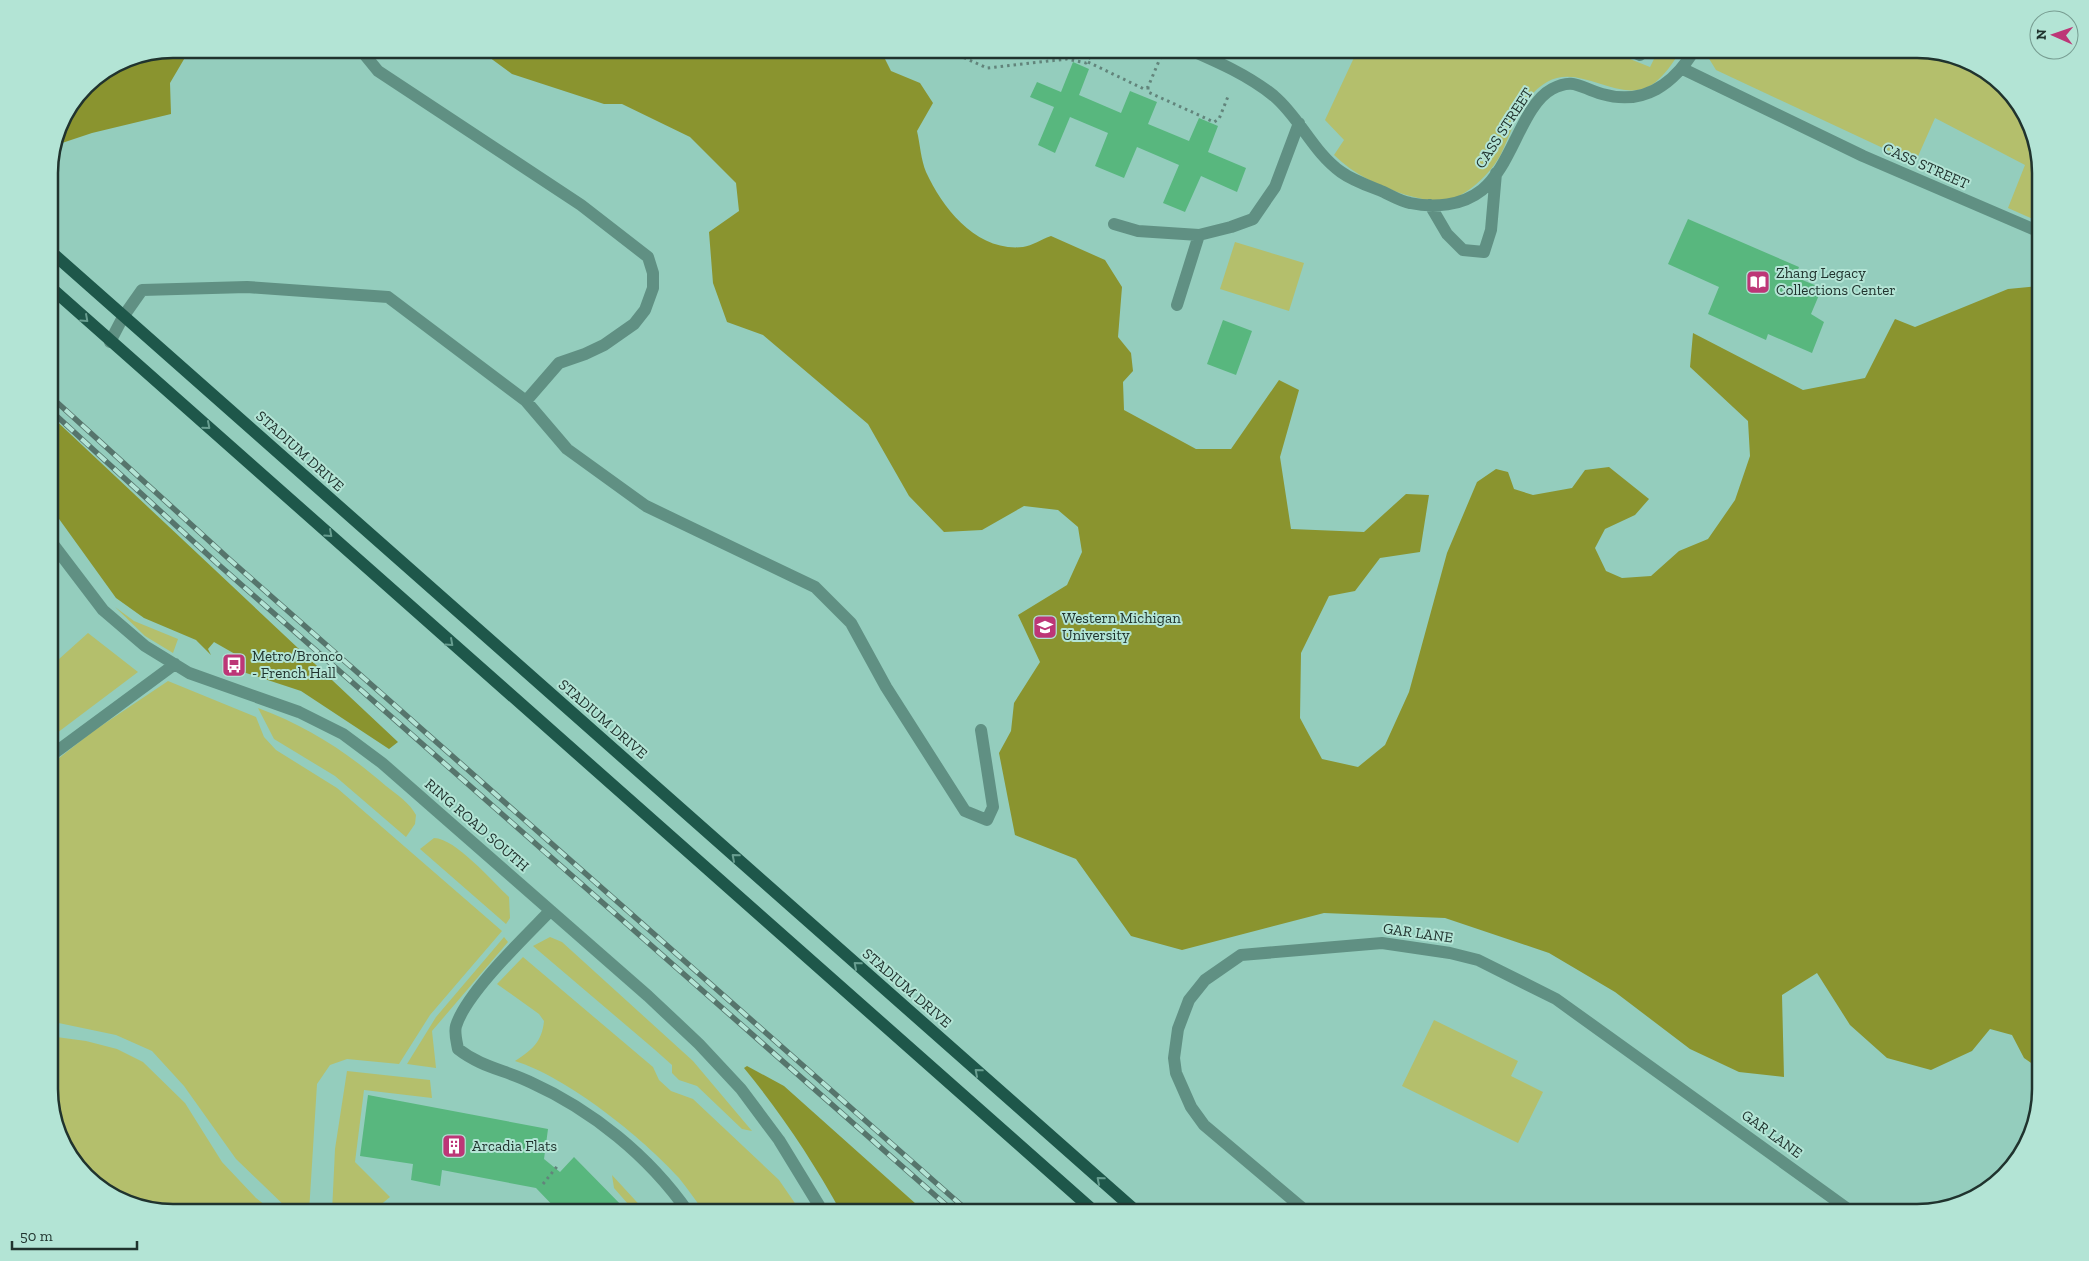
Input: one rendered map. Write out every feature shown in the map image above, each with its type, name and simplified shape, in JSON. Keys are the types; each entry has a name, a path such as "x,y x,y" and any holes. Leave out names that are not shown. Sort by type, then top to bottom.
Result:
{"main road":[{"name":"STADIUM DRIVE","path":"58,258 1128,1204"},
{"path":"58,294 1086,1204"}],"street":[{"path":"367,58 378,71 581,204 648,257 653,273 653,288 645,310 634,324 604,345 559,363 526,401"},
{"name":"CASS STREET","path":"1208,58 1233,69 1273,96 1299,122 1322,154 1341,172 1409,203 1446,206 1464,200 1483,190 1508,159 1536,104 1551,89 1570,82 1602,94 1627,97 1642,95 1659,88 1683,69 1864,156 2031,228"},
{"path":"1683,69 1690,58"},
{"path":"1114,224 1138,231 1199,235 1253,218 1275,187 1299,122"},
{"path":"1430,205 1447,234 1463,250 1484,252 1491,230 1496,173"},
{"path":"1178,306 1199,235"},
{"path":"110,342 123,317 142,290 247,286 388,297 526,401 567,449 646,506 814,587 851,623 886,687 965,811 987,820 993,807 980,730"},
{"name":"RING ROAD SOUTH","path":"58,552 103,610 146,646 189,673 299,712 342,734 382,763 655,1002 700,1044 741,1089 780,1140 818,1204"},
{"path":"58,750 175,664"},
{"path":"550,911 518,944 467,1003 455,1028 458,1049 474,1062 528,1081 573,1103 617,1136 655,1171 682,1204"},
{"name":"GAR LANE","path":"1298,1204 1204,1125 1191,1107 1176,1073 1174,1052 1178,1029 1189,1000 1205,980 1241,955 1382,943 1450,952 1478,960 1556,999 1841,1204"}],"path":[{"path":"963,58 987,68 1067,59 1088,62 1140,88 1148,87"},
{"path":"1088,62 1090,58"},
{"path":"1160,58 1148,87 1148,92 1214,122 1219,119 1229,94"},
{"path":"543,1184 559,1164"}],"shaded area":[{"name":"Western Michigan University","path":"165,58 1932,58 1961,66 1974,73 1987,81 2008,102 2023,128 2031,157 2032,1089 2028,1119 2016,1146 1998,1170 1974,1188 1947,1200 1917,1204 172,1204 142,1200 108,1184 86,1164 69,1140 60,1111 58,1096 58,165 61,142 66,128 77,108 91,91 108,77 128,66 142,61"}],"green space":[{"path":"185,58 170,83 171,114 92,133 61,143 66,128 77,108 91,91 108,77 142,61"},
{"path":"490,58 884,58 891,71 920,83 933,103 917,131 923,162 933,186 942,200 964,225 991,243 1006,247 1023,247 1051,236 1105,260 1122,287 1118,337 1131,353 1133,371 1123,382 1124,410 1196,449 1231,449 1279,380 1299,390 1280,457 1291,529 1364,532 1406,494 1429,495 1420,552 1380,558 1355,591 1329,596 1301,653 1300,718 1322,759 1358,767 1385,745 1409,692 1447,553 1477,482 1496,469 1508,472 1514,489 1533,495 1572,488 1585,470 1609,467 1649,499 1635,515 1605,529 1595,548 1606,571 1622,578 1651,576 1679,551 1708,539 1735,500 1750,456 1748,421 1690,367 1693,333 1803,390 1865,378 1895,319 1915,327 2008,289 2031,287 2032,1063 2024,1058 2012,1035 1990,1029 1972,1051 1931,1070 1887,1058 1850,1025 1817,973 1782,995 1784,1077 1739,1072 1690,1049 1615,992 1549,953 1445,918 1324,913 1182,950 1131,936 1076,859 1015,835 999,753 1011,731 1014,703 1040,662 1018,615 1067,585 1082,552 1078,527 1058,510 1024,506 982,530 944,532 909,496 868,424 763,335 727,322 713,283 709,232 739,211 736,183 690,137 622,104 604,104 512,74"},
{"path":"1354,58 1628,58 1650,67 1654,58 1676,58 1662,76 1646,88 1618,89 1575,77 1561,77 1547,82 1538,88 1524,105 1501,154 1491,169 1469,190 1444,201 1425,200 1406,195 1377,184 1350,168 1334,155 1344,140 1325,120"},
{"path":"1709,58 1932,58 1961,66 1987,81 1998,91 2008,102 2023,128 2031,157 2031,218 2008,208 2025,165 1935,118 1915,163 1716,70"},
{"path":"1235,242 1304,263 1289,311 1220,289"},
{"path":"58,422 398,742 389,749 301,691 243,672 239,667 242,658 214,642 208,649 211,655 196,640 144,618 116,598 58,517"},
{"path":"115,607 134,621 178,639 173,653 145,636"},
{"path":"88,633 138,672 58,732 58,660"},
{"path":"168,681 256,717 264,737 276,750 337,788 502,931 430,1015 399,1064 347,1059 330,1065 317,1084 310,1204 283,1204 236,1159 184,1086 152,1051 116,1035 58,1023 58,759 92,732"},
{"path":"258,708 293,723 326,741 356,762 402,799 416,815 415,824 406,837 335,776 274,739"},
{"path":"434,838 443,840 463,853 509,897 510,918 506,924 420,849"},
{"path":"504,937 508,942 432,1031 436,1068 407,1064 436,1017"},
{"path":"550,937 562,942 693,1061 752,1131 742,1129 697,1086 679,1080 672,1073 672,1065 533,946"},
{"path":"523,957 653,1067 659,1080 671,1091 693,1099 779,1180 796,1204 698,1204 679,1178 664,1162 603,1110 558,1080 515,1061 535,1045 541,1035 544,1021 539,1014 497,984"},
{"path":"1434,1020 1518,1061 1511,1076 1543,1092 1518,1143 1402,1086"},
{"path":"58,1037 86,1041 117,1049 143,1062 185,1103 222,1162 264,1204 157,1203 128,1195 108,1184 77,1153 69,1140 64,1126 58,1096"},
{"path":"747,1066 784,1086 916,1204 836,1204 796,1138 744,1068"},
{"path":"347,1071 430,1080 432,1098 364,1090 355,1162 390,1197 382,1204 332,1204 335,1149"},
{"path":"612,1175 639,1204 628,1204 614,1188"}],"building":[{"path":"1073,62 1089,69 1079,95 1121,113 1130,91 1157,102 1148,124 1189,141 1199,118 1218,126 1208,152 1246,168 1237,192 1201,176 1185,212 1163,203 1179,165 1137,147 1124,178 1095,166 1108,133 1070,117 1055,153 1038,145 1054,107 1030,97 1037,82 1061,92"},
{"name":"Zhang Legacy Collections Center","path":"1688,219 1799,267 1795,277 1822,288 1811,314 1824,322 1812,353 1768,334 1766,340 1708,314 1719,287 1668,264"},
{"path":"1223,320 1252,331 1236,375 1207,364"},
{"name":"Arcadia Flats","path":"368,1095 548,1129 544,1159 560,1172 574,1157 620,1204 551,1204 536,1188 442,1170 440,1186 411,1180 413,1164 360,1156"}],"railway":[{"path":"58,403 229,559 960,1204"},
{"path":"58,417 219,565 945,1204"}],"place":[{"name":"Zhang Legacy Collections Center","path":"1758,282"},
{"name":"Western Michigan University","path":"1045,627"},
{"name":"Metro/Bronco - French Hall","path":"234,665"},
{"name":"Arcadia Flats","path":"454,1146"}]}
